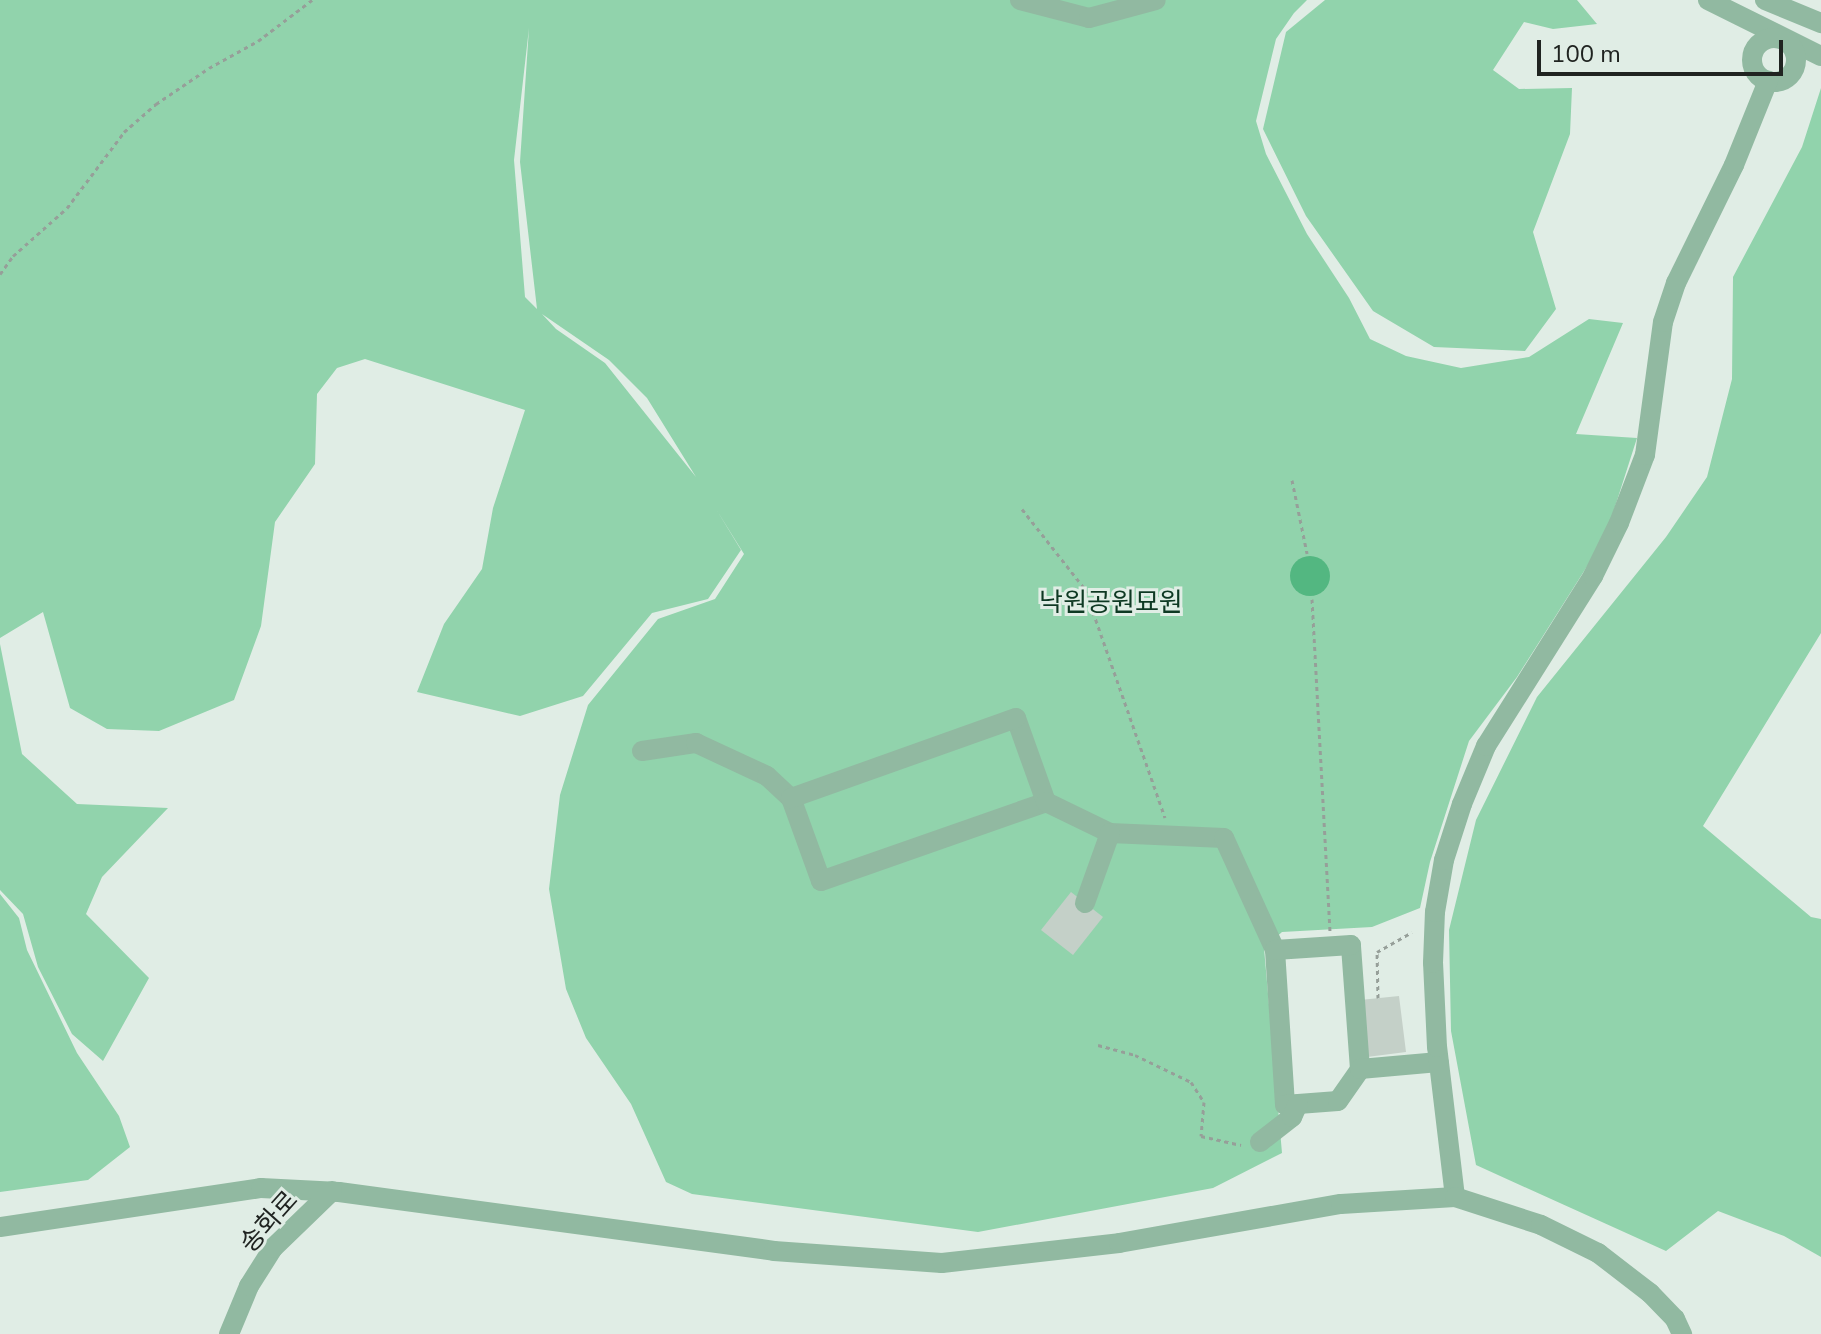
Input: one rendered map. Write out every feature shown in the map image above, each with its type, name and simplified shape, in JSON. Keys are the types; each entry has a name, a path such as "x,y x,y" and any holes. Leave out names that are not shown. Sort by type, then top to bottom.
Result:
{"street":[{"path":"1020,0 1089,18 1156,0"},
{"path":"1708,0 1821,56"},
{"path":"1765,0 1821,23"},
{"path":"1784,39 1795,51 1795,67 1784,80 1768,81 1753,66 1753,52 1763,40 1784,39"},
{"path":"1455,1197 1439,1062 1433,963 1435,912 1444,860 1462,804 1486,746 1593,576 1619,523 1645,455 1655,368 1672,296 1734,165 1768,81"},
{"path":"791,798 1016,718 1046,802 1110,833 1224,838 1275,950 1285,1105 1338,1101 1360,1069 1351,945 1275,950"},
{"path":"642,751 696,743 767,776 791,798 821,881 1046,802"},
{"path":"1085,903 1110,833"},
{"path":"1360,1069 1439,1062"},
{"path":"1260,1142 1292,1117 1298,1104"},
{"path":"0,1227 261,1188 332,1191 716,1245 942,1263 1119,1243 1341,1204 1455,1197 1541,1225 1598,1253 1650,1293 1675,1319 1682,1334"},
{"name":"송화로","path":"229,1334 249,1286 273,1248 332,1191"}],"path":[{"path":"0,274 13,256 67,208 124,132 156,104 209,68 258,41 312,0"},
{"path":"1292,480 1307,553"},
{"path":"1022,509 1085,589 1172,836"},
{"path":"1312,599 1331,946"},
{"path":"1378,998 1377,952 1412,932"},
{"path":"1098,1045 1135,1055 1191,1082 1204,1102 1201,1136 1242,1145 1260,1142"}],"green space":[{"name":"낙원공원묘원","path":"0,0 1307,0 1276,39 1256,121 1266,154 1307,234 1349,298 1370,339 1406,356 1461,368 1529,357 1589,319 1623,323 1576,434 1637,438 1605,538 1517,677 1469,741 1430,862 1420,908 1372,927 1282,932 1264,948 1282,1153 1213,1188 978,1232 692,1194 666,1182 631,1104 586,1038 566,989 549,889 560,795 588,705 658,619 715,599 744,554 716,509 741,550 708,599 652,613 583,696 520,716 417,692 444,624 482,569 493,508 525,410 365,359 337,368 317,394 315,464 275,522 261,626 234,700 159,731 107,729 70,708 43,612 0,638","holes":["529,28 520,162 537,309 525,297 514,160","542,314 609,360 647,398 696,477 605,363 556,329"]},
{"path":"1325,0 1577,0 1597,24 1553,29 1524,22 1493,70 1519,89 1572,88 1570,134 1533,232 1556,309 1525,351 1434,347 1373,311 1306,216 1263,129 1286,32"},
{"path":"1821,88 1821,633 1703,826 1811,917 1821,919 1821,1257 1784,1236 1718,1211 1666,1251 1476,1165 1451,1031 1449,930 1476,820 1537,697 1666,537 1707,477 1732,379 1733,277 1802,147"},
{"path":"0,644 22,754 77,804 168,808 102,877 86,914 149,978 103,1061 72,1034 38,967 23,914 0,890"},
{"path":"0,894 19,918 27,950 77,1053 119,1116 130,1147 88,1180 0,1192"}],"shaded area":[{"path":"1310,556 1324,562 1330,576 1324,590 1310,596 1296,590 1290,576 1296,562"}],"building":[{"path":"1071,892 1103,917 1073,955 1041,930"},
{"path":"1399,996 1406,1052 1367,1057 1360,1000"}]}
